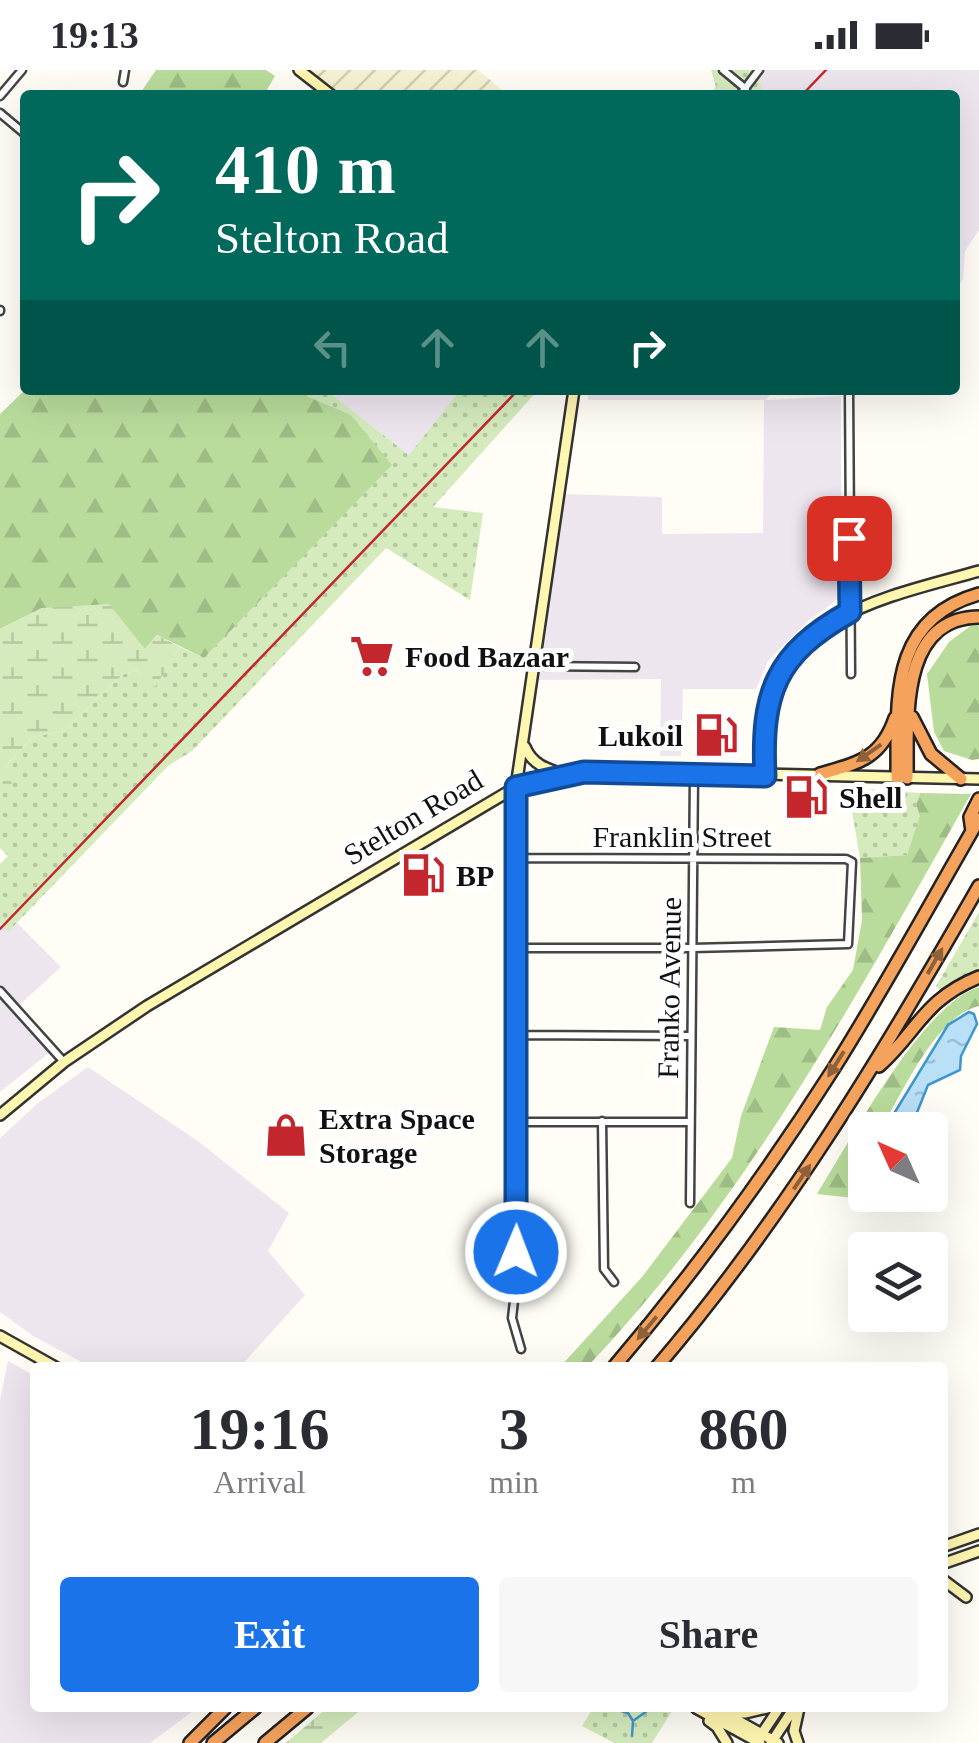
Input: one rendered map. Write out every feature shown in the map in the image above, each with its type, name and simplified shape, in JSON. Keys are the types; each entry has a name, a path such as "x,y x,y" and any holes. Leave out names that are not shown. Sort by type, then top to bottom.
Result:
{"highway":[{"path":"902,778 904,662 922,630 950,605 979,594"},
{"path":"820,774 854,764 874,753 904,710 925,644 952,622 979,617"},
{"path":"904,710 924,745 971,779"},
{"path":"972,831 970,817 979,799"},
{"path":"618,1362 692,1272 788,1138 860,1025 979,819"},
{"path":"661,1362 746,1256 868,1076 979,886"},
{"path":"868,1076 892,1055 926,1010 979,977"},
{"path":"190,1743 221,1712"},
{"path":"213,1743 251,1712"},
{"path":"265,1743 302,1712"}],"main road":[{"path":"299,70 325,90"},
{"path":"516,787 573,395"},
{"path":"765,776 763,725 775,683 796,650 829,623 880,598 979,570"},
{"path":"523,743 533,760 566,775"},
{"name":"Stelton Road","path":"0,1115 64,1062 211,966 516,787 566,775 624,771 971,779"},
{"path":"0,1336 46,1362"},
{"path":"948,1545 979,1534"},
{"path":"948,1562 979,1550"},
{"path":"948,1583 966,1597"},
{"path":"698,1712 717,1726 727,1743"},
{"path":"701,1712 758,1740 774,1742 793,1712"},
{"path":"722,1712 758,1740"},
{"path":"758,1740 776,1712"},
{"path":"796,1712 794,1730 798,1743"}],"street":[{"path":"0,96 22,70"},
{"path":"123,82 125,70"},
{"path":"723,70 741,90"},
{"path":"0,113 20,130"},
{"path":"849,395 851,674"},
{"path":"532,666 634,668"},
{"name":"Franko Avenue","path":"690,1202 694,774"},
{"path":"516,787 516,1284 512,1318 521,1350"},
{"name":"Franklin Street","path":"518,858 852,862 848,944 692,948"},
{"path":"518,948 692,948"},
{"path":"0,992 64,1062"},
{"path":"517,1035 691,1036"},
{"path":"602,1121 604,1269 614,1282"},
{"path":"517,1122 689,1122"}],"shaded area":[{"path":"306,70 478,70 502,90 333,90"},
{"path":"760,70 979,70 979,230 965,251 960,284 960,90 762,90 756,74"},
{"path":"332,395 456,395 409,455"},
{"path":"588,395 770,395 766,400 841,396 841,597 808,621 768,661 756,689 683,689 681,756 660,756 661,679 535,680 560,494 662,497 662,534 763,533 764,400 588,400"},
{"path":"0,923 8,931 17,923 61,967 14,1010 49,1053 0,1092"},
{"path":"88,1067 198,1141 289,1213 268,1251 305,1295 245,1362 82,1362 33,1336 0,1312 0,1138 38,1103"},
{"path":"8,1361 30,1373 30,1712 192,1712 150,1743 0,1743 0,1400"}],"green space":[{"path":"156,70 266,70 275,76 267,90 142,90"},
{"path":"711,70 760,70 757,74 762,90 713,90"},
{"path":"20,395 304,395 351,415 392,465 204,658 157,635 145,649 42,608 0,629 0,414"},
{"path":"332,395 409,455 456,395 534,395 433,507 483,513 470,600 386,548 192,751 168,766 8,932 0,923 0,864 8,856 0,848 0,796 12,786 4,769 32,737 64,731 122,675 136,670 155,686 180,647 204,658 391,465 351,415 300,396"},
{"path":"109,604 145,649 157,635 180,647 155,687 136,670 122,675 64,731 32,737 5,768 13,786 0,796 0,629 42,608"},
{"path":"973,624 979,626 979,759 972,760 944,751 934,732 927,674 949,642"},
{"path":"848,788 920,793 916,804 921,816 907,855 860,858"},
{"path":"920,793 971,794 842,1019 749,1165 645,1302 591,1362 565,1362 642,1277 732,1158 741,1116 774,1027 820,1030 827,1007 853,970 862,920 860,858 907,855 920,816 916,804"},
{"path":"979,912 979,972 941,991 936,986"},
{"path":"979,987 979,1006 948,1024 934,1040 890,1112 867,1112 911,1046 957,999"},
{"path":"848,1143 848,1197 817,1194"},
{"path":"322,1712 358,1712 321,1743 286,1743"},
{"path":"591,1712 671,1712 652,1743 614,1743 582,1726"}],"water":[{"path":"969,1012 974,1014 977,1024 961,1056 960,1070 928,1085 917,1112 895,1112 948,1025"}],"waterway":[{"path":"625,1712 633,1721"},
{"path":"632,1736 633,1721 645,1712"}],"railway":[{"path":"807,90 826,70"},
{"path":"0,929 513,395"}],"place":[{"name":"Food Bazaar","path":"372,656"},
{"name":"Lukoil","path":"716,735"},
{"name":"Shell","path":"806,797"},
{"name":"BP","path":"423,875"},
{"name":"Extra Space Storage","path":"286,1135"}],"route":[{"path":"516,1252 516,787 584,772 765,776 763,725 775,683 796,650 829,623 850,612 849,538"}]}
